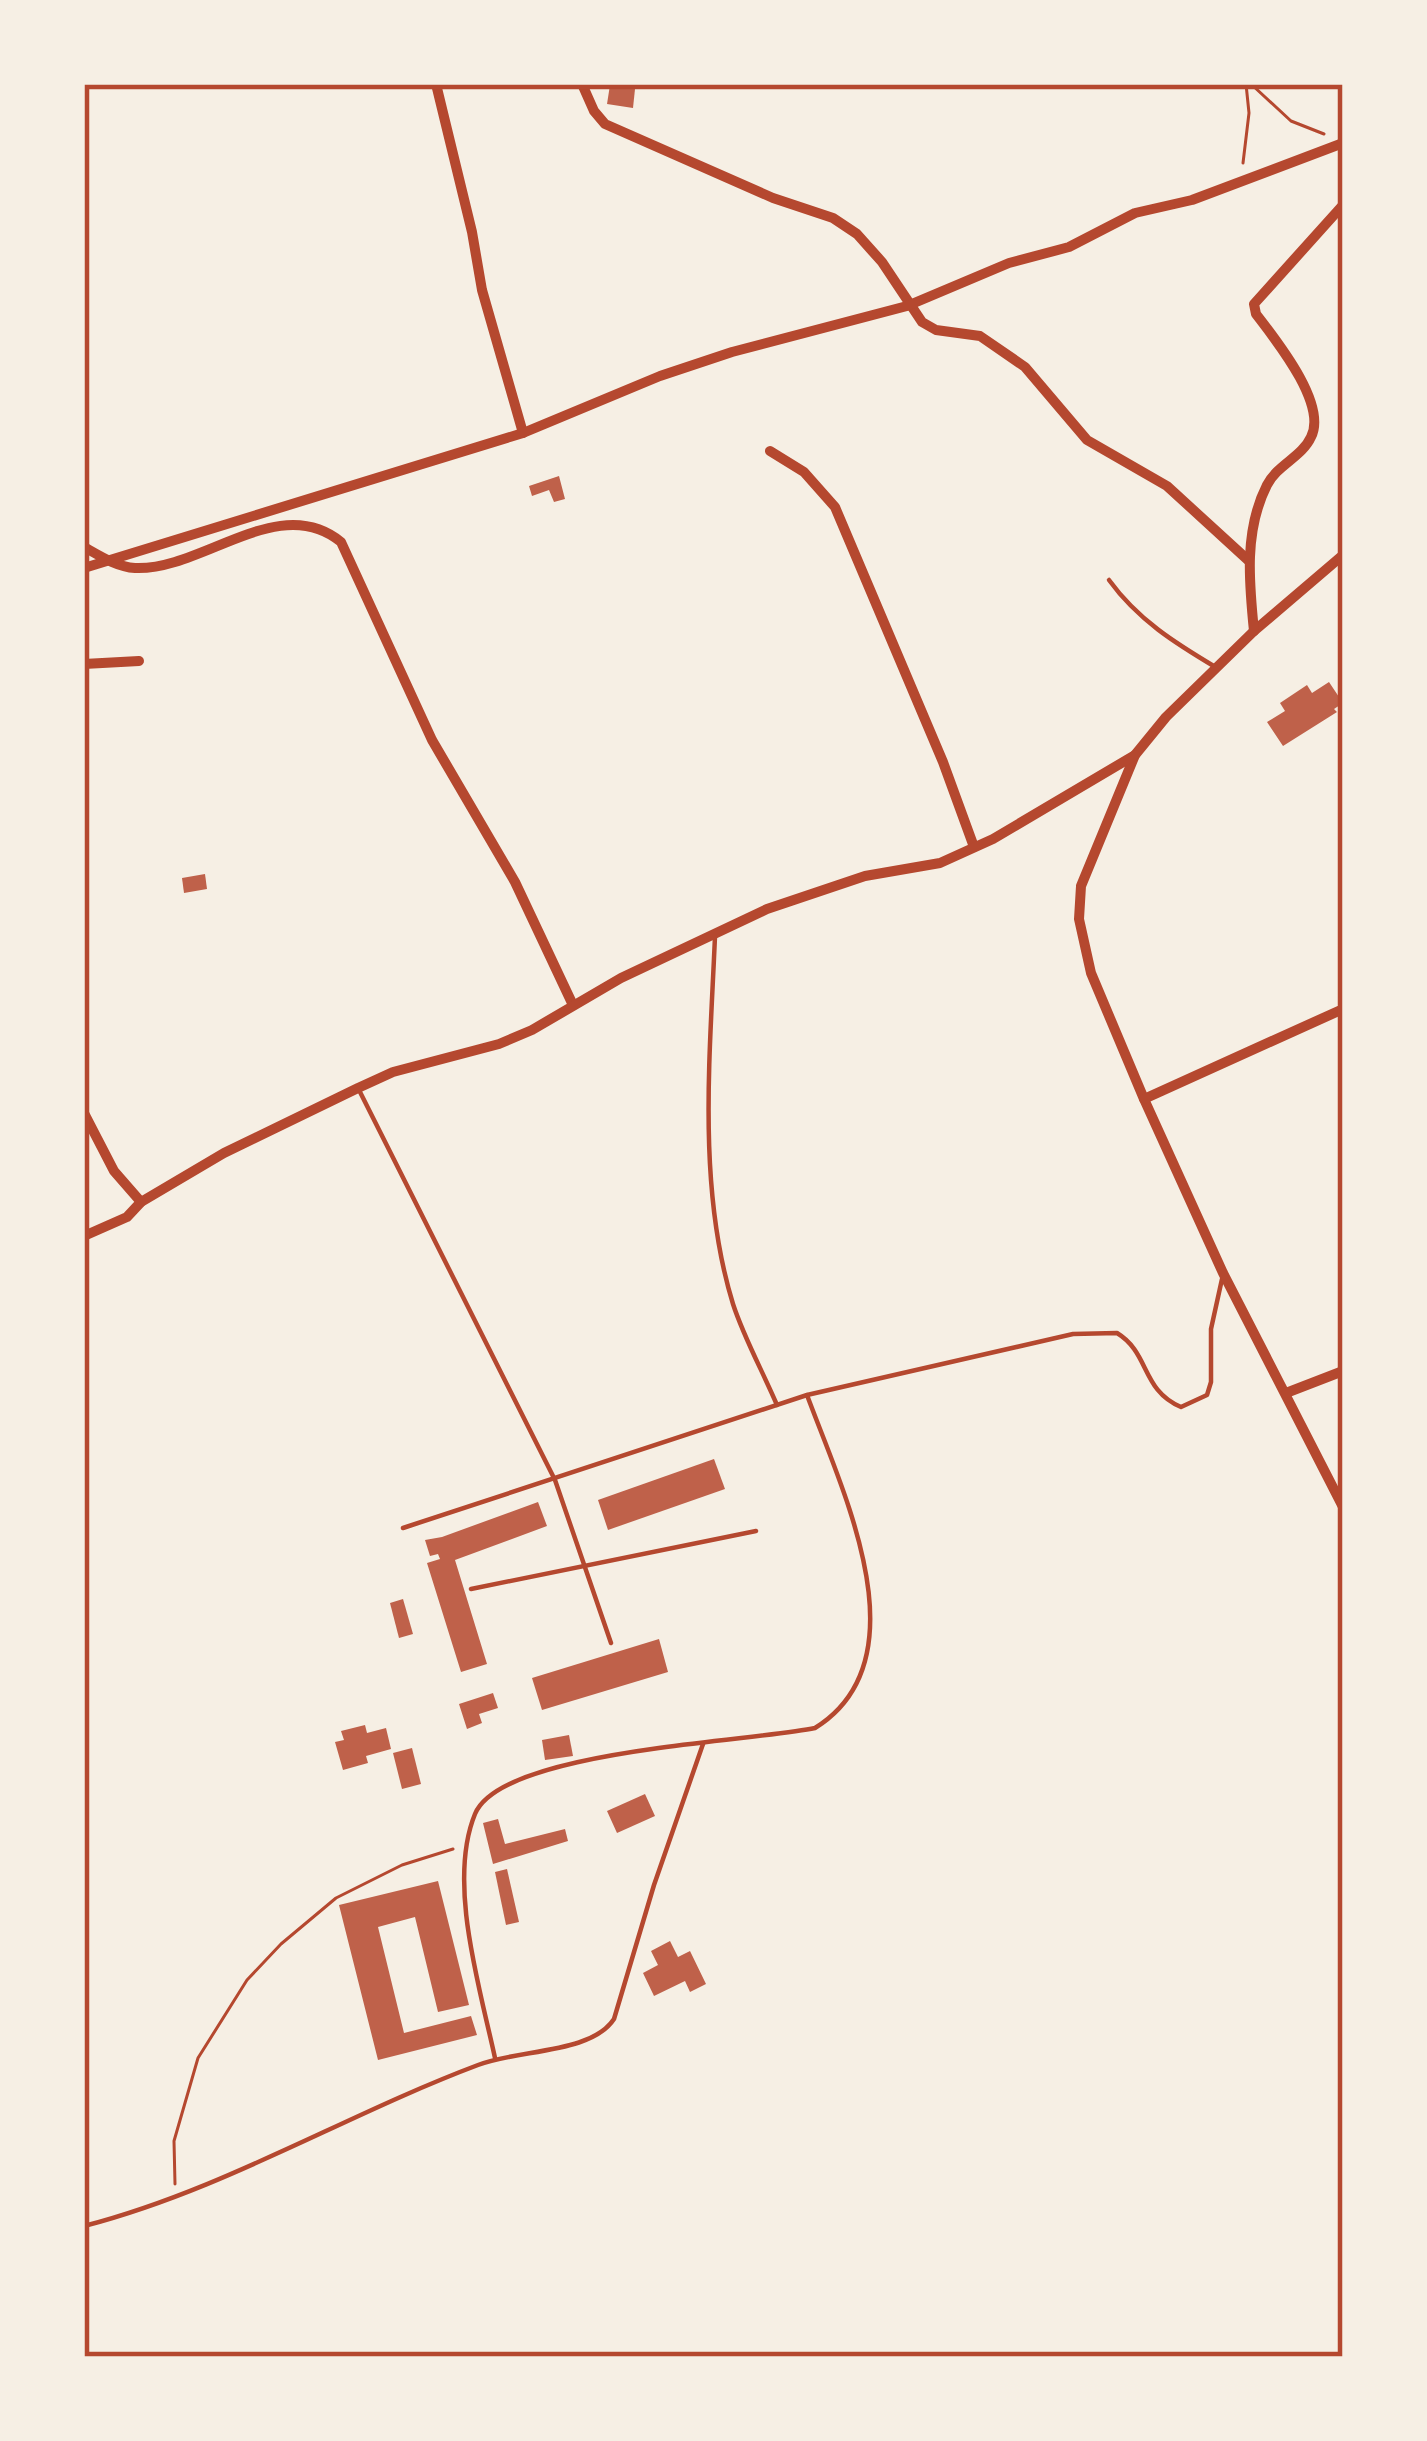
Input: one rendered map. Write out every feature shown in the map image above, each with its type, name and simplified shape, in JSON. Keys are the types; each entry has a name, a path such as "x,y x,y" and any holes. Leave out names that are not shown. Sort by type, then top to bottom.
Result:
{"street":[{"path":"436,84 482,290 523,433"},
{"path":"583,84 605,124 773,198 833,218 857,234 882,262 908,306 930,327 980,336 1025,367 1087,440 1167,486 1249,561"},
{"path":"84,568 523,433 660,376 908,306 1010,263 1069,247 1136,213 1192,200 1343,143"},
{"path":"1254,632 1249,561 1256,511 1272,476 1308,443 1314,431 1301,376 1256,314 1254,304 1343,205"},
{"path":"770,451 804,472 835,507 974,847"},
{"path":"84,547 131,568 162,565 258,531 297,526 316,528 341,542 432,740 515,882 572,1003"},
{"path":"1340,557 1343,574"},
{"path":"1340,557 1216,668 1135,755 1081,886 1079,919 1090,973 1144,1100 1223,1273 1343,1508"},
{"path":"84,664 139,661"},
{"path":"84,1236 127,1217 141,1202 224,1153 358,1088 411,1066 499,1044 532,1030 572,1003 715,933 837,884 865,875 919,869 993,839 1135,755"},
{"path":"1144,1100 1343,1009"},
{"path":"84,1113 113,1172 141,1202"},
{"path":"1286,1393 1343,1371"}],"lane":[{"path":"1109,580 1147,623 1216,668"},
{"path":"715,933 709,1079 715,1217 734,1307 777,1405"},
{"path":"358,1088 555,1480 611,1643"},
{"path":"403,1528 807,1395 1093,1332 1117,1333 1127,1339 1161,1396 1181,1407 1196,1403 1207,1395 1211,1382 1211,1329 1223,1273"},
{"path":"495,2058 463,1874 476,1808 514,1779 568,1764 815,1728 838,1714 856,1690 870,1636 871,1592 848,1509 807,1395"},
{"path":"471,1589 756,1531"},
{"path":"84,2226 177,2198 495,2058 583,2044 605,2032 614,2019 703,1744"}],"path":[{"path":"1249,84 1291,121 1322,133"},
{"path":"1241,182 1249,84"},
{"path":"177,2198 174,2141 195,2065 247,1980 280,1944 336,1898 402,1865 466,1844"}],"building":[{"path":"610,85 635,89 633,108 607,104"},
{"path":"559,476 565,499 554,502 549,490 532,496 529,486"},
{"path":"1329,682 1343,703 1334,709 1337,712 1283,746 1267,722 1285,711 1280,703 1307,685 1312,693"},
{"path":"205,874 207,889 184,893 182,878"},
{"path":"714,1459 725,1489 608,1530 598,1500"},
{"path":"538,1502 547,1526 455,1560 487,1664 461,1672 427,1563 440,1559 438,1554 430,1556 425,1540"},
{"path":"403,1599 413,1634 399,1638 390,1603"},
{"path":"659,1639 668,1672 542,1710 532,1678"},
{"path":"493,1693 498,1708 479,1714 482,1723 467,1729 459,1704"},
{"path":"365,1725 367,1733 386,1728 391,1749 366,1756 368,1763 343,1770 335,1742 344,1740 341,1731"},
{"path":"569,1735 573,1756 545,1760 542,1740"},
{"path":"412,1748 421,1784 402,1789 393,1753"},
{"path":"645,1794 655,1816 617,1833 607,1811"},
{"path":"498,1819 505,1844 565,1829 568,1841 493,1864 483,1823"},
{"path":"507,1869 519,1922 506,1925 495,1872"},
{"path":"438,1881 469,2005 438,2012 415,1917 378,1927 404,2033 471,2016 477,2035 378,2060 339,1905"},
{"path":"670,1941 678,1957 690,1951 706,1984 690,1992 685,1981 654,1996 643,1973 658,1965 651,1951"}]}
